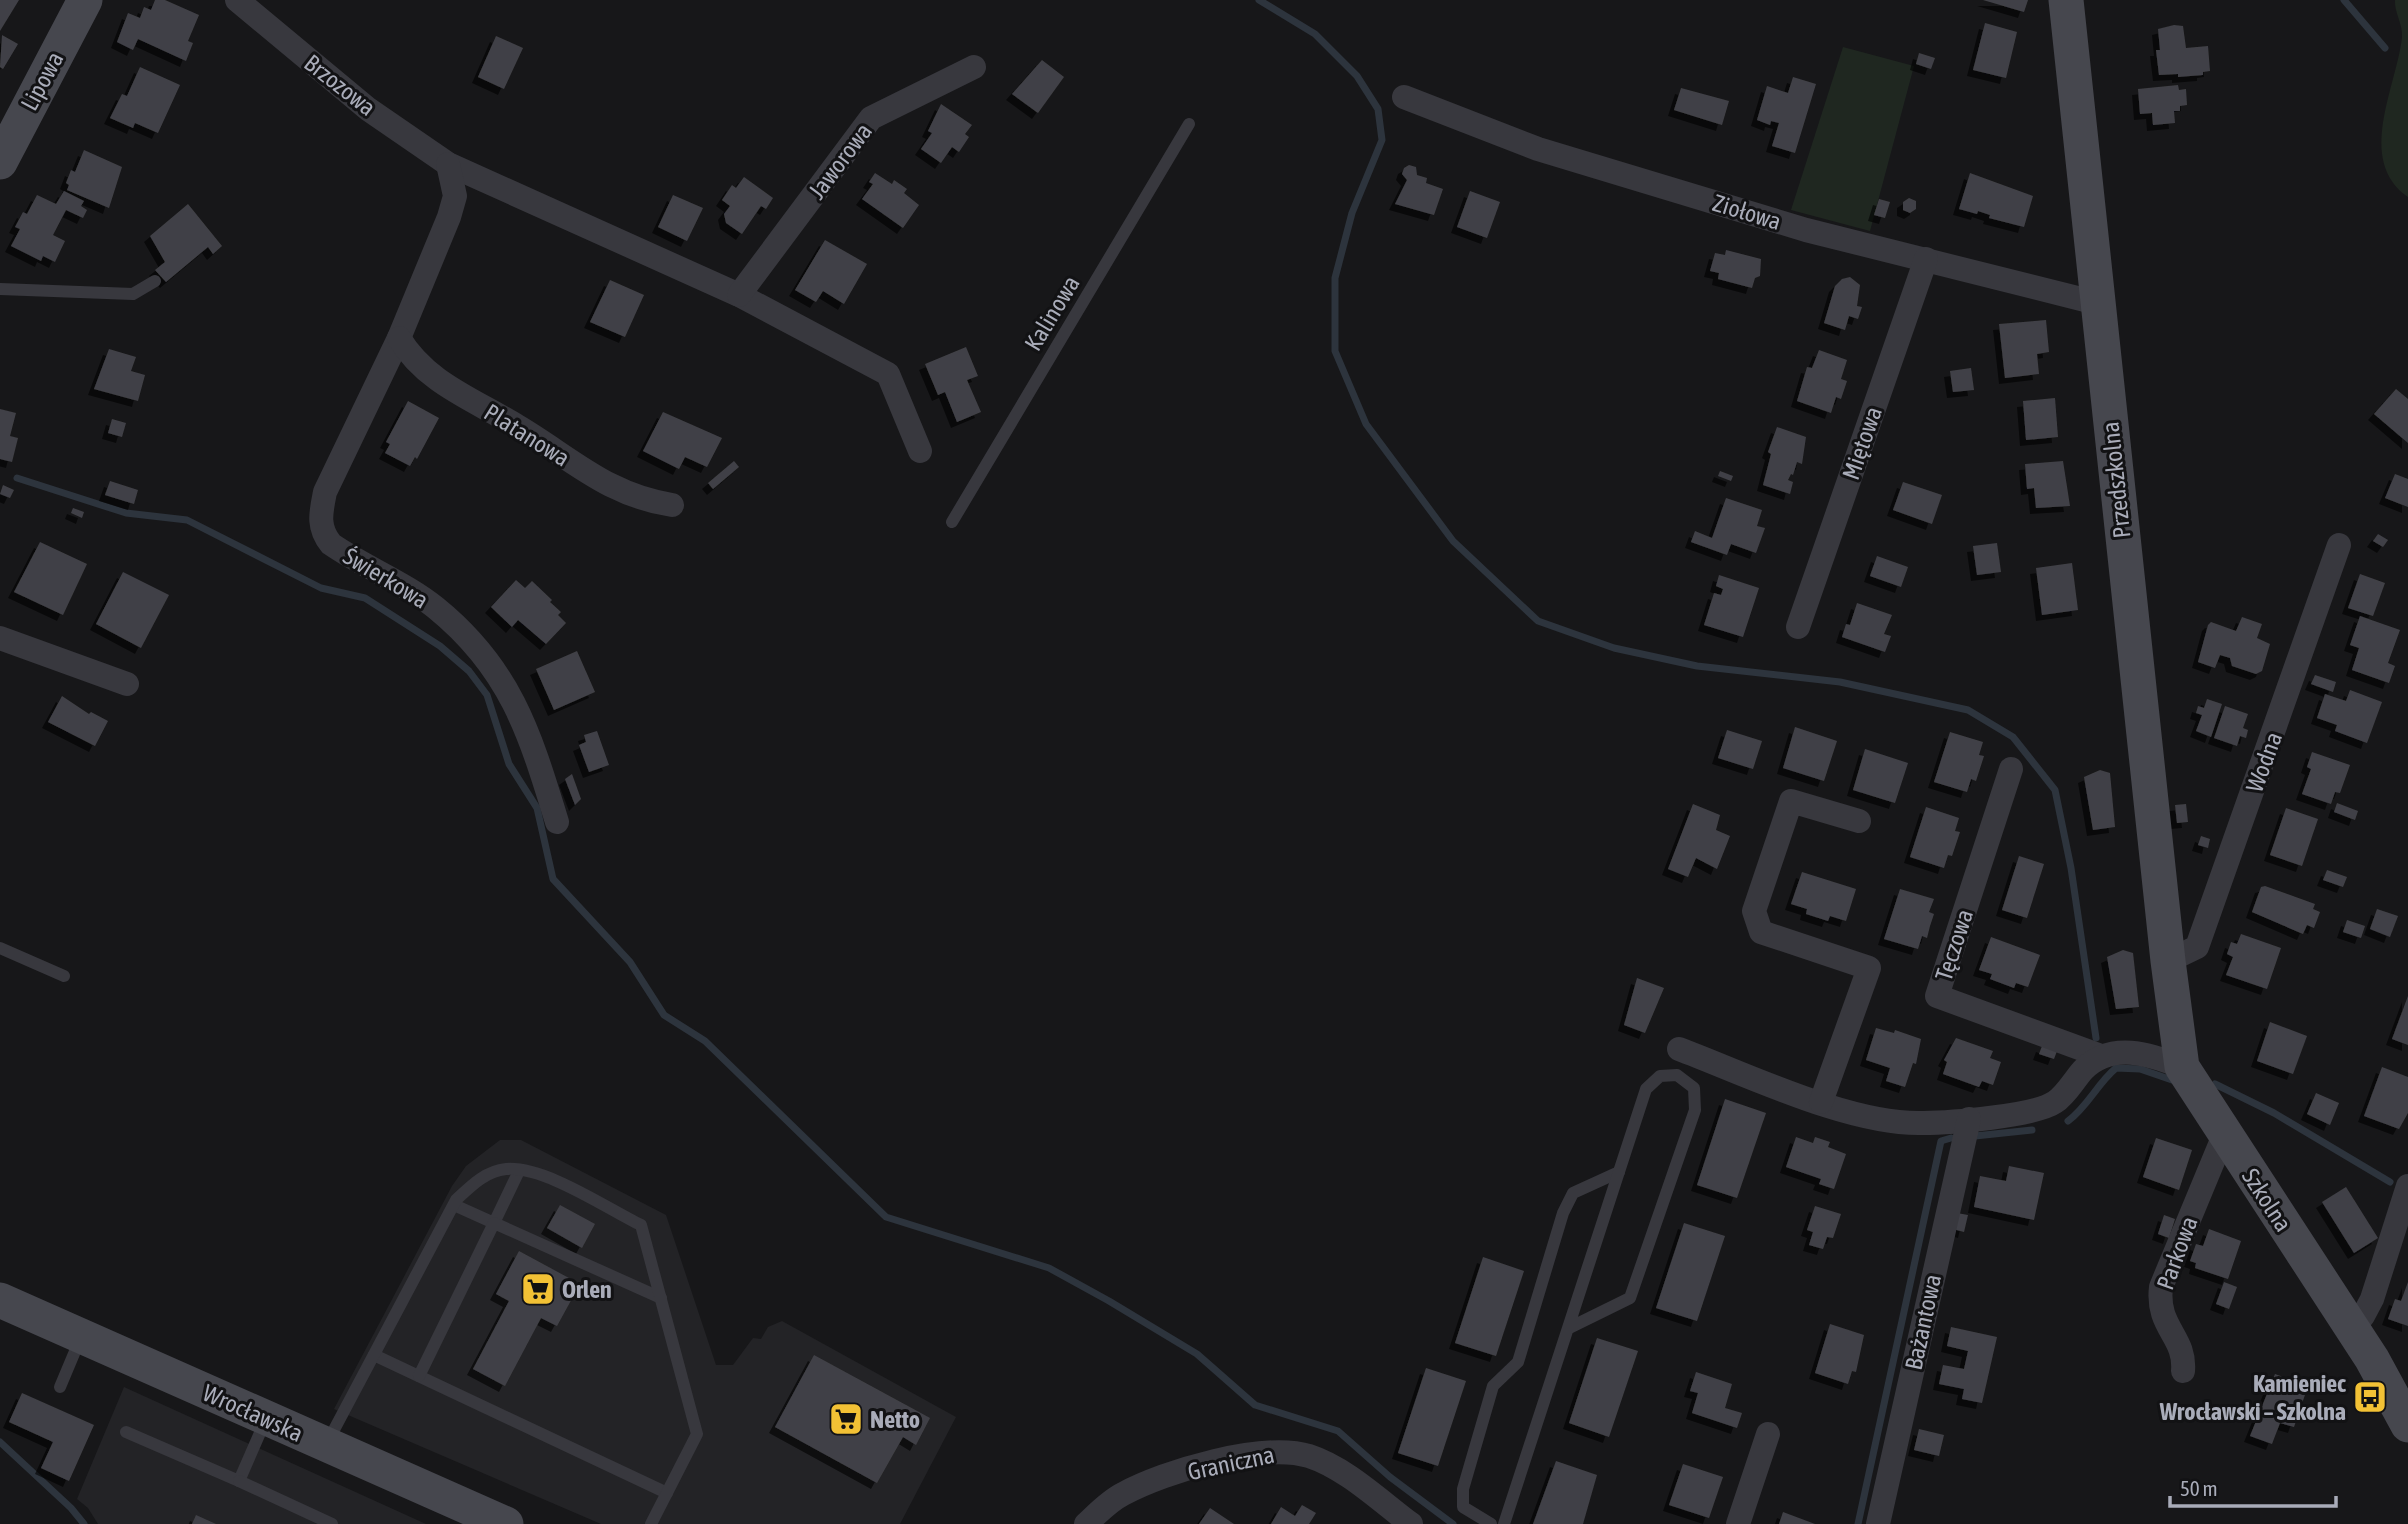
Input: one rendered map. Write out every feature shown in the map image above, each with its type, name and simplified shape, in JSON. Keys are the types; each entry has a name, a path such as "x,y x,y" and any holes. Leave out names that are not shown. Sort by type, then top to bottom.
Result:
{"street":[{"name":"Lipowa","path":"0,162 85,0"},
{"name":"Brzozowa","path":"237,0 368,109 448,164"},
{"name":"Przedszkolna","path":"2066,0 2168,961"},
{"name":"Jaworowa","path":"739,295 871,118 974,67"},
{"name":"Ziołowa","path":"1404,97 1538,149 1806,230 2097,303"},
{"path":"448,164 739,295 888,374 920,451"},
{"name":"Świerkowa","path":"448,164 455,196 399,338 325,492 320,519 324,536 354,561 435,607 477,648 507,686 529,732 557,822"},
{"name":"Miętowa","path":"1798,627 1926,259"},
{"name":"Platanowa","path":"399,338 419,366 435,380 519,427 598,481 630,496 672,505"},
{"name":"Wodna","path":"2168,961 2197,947 2339,545"},
{"path":"0,638 127,684"},
{"name":"Tęczowa","path":"2011,769 1937,996 2101,1056"},
{"path":"1821,1102 1869,968 1761,932 1754,911 1791,801 1859,821"},
{"name":"Szkolna","path":"2168,961 2182,1067 2351,1328 2408,1425"},
{"path":"1679,1049 1821,1102 1873,1117 1921,1124 2036,1109 2055,1102 2085,1068 2101,1056 2119,1052 2150,1054 2182,1067"},
{"name":"Bażantowa","path":"1878,1524 1969,1119"},
{"name":"Parkowa","path":"2183,1371 2182,1353 2160,1313 2161,1287 2224,1135"},
{"path":"2351,1328 2363,1316 2372,1299 2408,1186"},
{"name":"Wrocławska","path":"0,1300 506,1524"},
{"path":"1738,1524 1768,1434"},
{"name":"Graniczna","path":"1086,1524 1121,1495 1147,1482 1219,1462 1285,1451 1310,1457 1335,1469 1411,1524"}],"lane":[{"name":"Kalinowa","path":"951,522 1189,124"},
{"path":"0,289 133,294 156,281"},
{"path":"0,948 64,976"},
{"path":"1504,1524 1646,1089 1660,1076 1677,1075 1694,1088 1695,1110 1629,1298 1569,1328"},
{"path":"326,1445 454,1205 481,1177 506,1169 538,1173 641,1225 697,1434 650,1524"},
{"path":"419,1376 519,1171"},
{"path":"1490,1524 1463,1507 1463,1489 1493,1386 1518,1362 1563,1213 1573,1193 1619,1172"},
{"path":"454,1205 661,1298"},
{"path":"60,1387 81,1337"},
{"path":"374,1355 667,1493"},
{"path":"239,1481 267,1419"},
{"path":"126,1432 332,1524"}],"shaded area":[{"path":"2395,0 2408,0 2408,197 2392,182 2384,163 2381,143 2383,121 2402,37"},
{"path":"1843,47 1914,66 1870,231 1791,210"},
{"path":"500,1140 521,1140 666,1215 716,1365 733,1365 753,1338 761,1339 768,1327 782,1321 956,1417 900,1524 601,1524 334,1409 452,1186 466,1166"},
{"path":"124,1387 426,1524 98,1524 88,1508 77,1499"}],"building":[{"path":"0,0 19,0 0,31"},
{"path":"155,0 165,0 199,15 188,41 193,43 186,61 138,39 133,50 117,42 128,13 140,18 144,7 151,10"},
{"path":"1983,0 2028,0 2024,12"},
{"path":"1985,23 2017,32 2006,78 1973,70"},
{"path":"2183,26 2186,48 2208,46 2210,71 2203,72 2203,75 2178,77 2178,74 2159,75 2156,50 2160,50 2158,29"},
{"path":"2,35 18,44 3,69 0,67"},
{"path":"496,36 523,48 504,89 478,77"},
{"path":"1919,53 1935,58 1931,69 1916,64"},
{"path":"1042,60 1064,77 1038,113 1012,94"},
{"path":"140,67 180,85 158,133 135,123 133,128 110,118 122,94 127,96"},
{"path":"1793,77 1816,84 1795,153 1772,146 1779,123 1771,121 1770,125 1757,120 1767,86 1788,93"},
{"path":"2178,85 2179,90 2186,89 2187,105 2180,106 2180,111 2174,111 2175,123 2153,125 2152,113 2140,114 2138,89"},
{"path":"1681,88 1729,101 1722,125 1674,110"},
{"path":"941,104 972,125 965,134 969,137 959,152 952,147 941,163 921,149 932,133 928,131"},
{"path":"84,150 122,167 109,208 67,190 69,185 66,183 71,170 75,172"},
{"path":"1409,165 1416,167 1417,175 1427,178 1426,183 1443,189 1434,215 1395,204 1407,180 1402,174 1404,168"},
{"path":"875,173 892,184 894,180 907,189 904,193 919,205 903,228 862,199 873,184 869,182"},
{"path":"1970,173 2033,196 2024,227 1989,218 1990,215 1978,211 1977,214 1959,209"},
{"path":"744,177 773,198 766,209 761,206 742,234 726,223 724,214 730,206 722,200 732,185 736,188"},
{"path":"64,191 84,201 81,206 87,210 83,218 66,210 53,235 65,241 55,262 43,256 41,261 11,246 20,229 15,227 23,212 27,214 37,195 56,204"},
{"path":"1470,191 1500,202 1487,238 1457,227"},
{"path":"673,195 703,208 687,241 658,227"},
{"path":"1909,198 1916,201 1916,209 1910,213 1903,210 1903,202"},
{"path":"1879,199 1890,202 1885,218 1874,215"},
{"path":"188,204 222,246 213,254 208,247 166,282 155,270 165,262 150,236"},
{"path":"825,240 867,264 844,304 823,291 816,302 795,290"},
{"path":"1726,250 1761,259 1760,276 1755,278 1752,288 1718,279 1719,273 1710,271 1715,253 1725,255"},
{"path":"1850,277 1860,285 1857,306 1862,307 1858,319 1849,316 1845,330 1824,323 1835,286 1842,279"},
{"path":"610,280 644,295 625,337 590,322"},
{"path":"2046,320 2049,352 2037,354 2039,374 2005,378 1999,324"},
{"path":"966,347 978,376 967,380 981,412 957,422 945,392 938,395 925,364"},
{"path":"109,349 136,357 131,371 145,375 138,401 94,389"},
{"path":"1819,350 1847,360 1841,379 1847,381 1841,399 1836,397 1831,413 1797,401 1807,367 1812,368"},
{"path":"1971,368 1974,390 1953,392 1950,371"},
{"path":"2396,389 2408,399 2408,443 2374,414"},
{"path":"2055,398 2058,437 2026,440 2023,401"},
{"path":"408,401 439,418 417,459 415,457 410,466 385,453 390,444 386,442"},
{"path":"0,409 16,413 10,436 18,438 12,462 0,459"},
{"path":"663,412 722,438 707,467 685,457 679,469 643,451"},
{"path":"112,419 126,423 122,437 108,433"},
{"path":"1777,427 1806,437 1802,464 1797,462 1793,475 1791,474 1788,480 1793,482 1790,494 1763,485 1771,454 1768,452"},
{"path":"734,461 739,467 713,489 708,483"},
{"path":"2063,461 2070,506 2036,508 2034,488 2027,489 2025,464"},
{"path":"1720,471 1733,476 1731,481 1718,476"},
{"path":"2395,474 2408,479 2408,507 2385,498"},
{"path":"110,481 138,490 134,504 105,495"},
{"path":"1903,482 1942,495 1932,524 1893,510"},
{"path":"3,485 14,490 10,498 0,494"},
{"path":"1726,498 1762,510 1757,526 1765,528 1756,553 1731,544 1727,555 1691,542 1695,531 1712,538"},
{"path":"73,508 84,512 82,518 71,513"},
{"path":"2378,534 2388,540 2383,547 2373,541"},
{"path":"40,542 87,564 63,615 14,592"},
{"path":"1997,543 2001,572 1977,575 1973,546"},
{"path":"1877,556 1908,567 1901,587 1870,576"},
{"path":"2072,563 2078,610 2042,615 2036,568"},
{"path":"123,572 169,595 141,648 96,624"},
{"path":"2360,574 2385,583 2373,616 2348,608"},
{"path":"1719,575 1759,588 1743,637 1704,625 1714,593 1721,595 1723,589 1716,586"},
{"path":"516,580 525,588 532,581 561,612 558,615 566,623 546,644 518,620 512,627 491,607"},
{"path":"1857,603 1892,615 1884,634 1891,636 1885,652 1842,637 1846,624 1850,625"},
{"path":"2360,616 2400,630 2388,663 2395,666 2389,683 2352,670 2359,648 2350,645"},
{"path":"2242,617 2262,624 2257,638 2270,644 2262,671 2256,674 2232,666 2230,658 2220,655 2215,668 2198,662 2208,625 2211,622 2236,631"},
{"path":"577,651 595,692 554,710 536,669"},
{"path":"2315,675 2336,682 2333,692 2311,684"},
{"path":"2350,690 2382,702 2367,743 2335,731 2337,725 2317,718 2325,694 2346,701"},
{"path":"62,696 89,714 91,712 108,721 95,746 48,722"},
{"path":"2207,699 2222,704 2211,737 2196,731 2202,715 2196,713 2198,706 2204,708"},
{"path":"2225,706 2248,714 2243,728 2248,730 2246,738 2240,736 2237,746 2214,738"},
{"path":"1795,727 1837,741 1824,781 1783,768"},
{"path":"1727,730 1762,741 1753,769 1718,758"},
{"path":"597,731 609,765 589,772 579,745 586,742 584,735"},
{"path":"1950,732 1983,742 1979,755 1984,756 1976,781 1971,779 1967,792 1934,782"},
{"path":"1865,749 1908,763 1895,803 1853,790"},
{"path":"2312,752 2350,765 2340,793 2335,792 2331,804 2302,794 2311,769 2307,767"},
{"path":"2100,770 2110,773 2115,827 2093,830 2084,777"},
{"path":"572,774 581,799 575,805 565,779"},
{"path":"2337,803 2358,811 2355,820 2334,812"},
{"path":"1693,804 1720,815 1716,830 1730,836 1717,869 1696,858 1688,877 1668,869"},
{"path":"2186,804 2188,822 2177,823 2175,805"},
{"path":"1926,807 1959,818 1955,831 1960,832 1952,856 1948,855 1944,868 1910,857"},
{"path":"2286,808 2318,819 2302,866 2270,855"},
{"path":"2201,836 2210,839 2208,848 2198,845"},
{"path":"2019,856 2044,864 2027,918 2002,910"},
{"path":"2327,870 2347,877 2343,887 2323,880"},
{"path":"1802,872 1856,889 1846,921 1830,916 1828,921 1806,914 1807,909 1791,904"},
{"path":"2265,886 2315,904 2313,909 2320,912 2314,928 2307,925 2303,934 2252,912 2261,887"},
{"path":"1900,889 1934,899 1929,912 1934,914 1927,938 1922,936 1918,949 1884,939"},
{"path":"2377,909 2398,916 2390,937 2370,929"},
{"path":"2347,920 2365,926 2361,938 2343,932"},
{"path":"2241,934 2281,948 2267,989 2226,975 2233,957 2227,954 2231,942 2237,944"},
{"path":"1991,937 2040,955 2028,987 2016,983 2014,988 1990,979 1992,974 1979,970"},
{"path":"2123,950 2133,953 2139,1007 2116,1009 2107,957"},
{"path":"1637,978 1664,988 1645,1033 1624,1025"},
{"path":"2408,996 2408,1045 2392,1039"},
{"path":"2270,1022 2307,1036 2293,1074 2257,1061"},
{"path":"1876,1028 1894,1033 1895,1030 1921,1039 1916,1064 1913,1063 1905,1087 1886,1081 1890,1068 1866,1060"},
{"path":"1956,1038 1993,1051 1990,1058 2001,1062 1993,1085 1982,1081 1979,1087 1943,1074 1947,1062 1944,1060"},
{"path":"2042,1046 2057,1051 2054,1059 2039,1054"},
{"path":"2382,1067 2408,1077 2408,1113 2399,1129 2364,1116"},
{"path":"2316,1093 2339,1103 2330,1125 2307,1114"},
{"path":"1725,1099 1766,1113 1737,1198 1697,1185"},
{"path":"1796,1137 1813,1143 1815,1137 1830,1142 1828,1147 1846,1154 1834,1189 1819,1184 1821,1179 1786,1167"},
{"path":"2156,1138 2192,1150 2179,1190 2143,1177"},
{"path":"2009,1166 2044,1173 2034,1220 1974,1207 1980,1176 2006,1181"},
{"path":"2346,1187 2378,1238 2354,1253 2322,1202"},
{"path":"560,1205 595,1224 582,1248 547,1228"},
{"path":"1815,1206 1841,1214 1833,1238 1827,1237 1823,1249 1809,1245 1813,1232 1807,1230"},
{"path":"1957,1213 1968,1215 1964,1232 1953,1229"},
{"path":"2164,1215 2175,1219 2169,1238 2158,1234"},
{"path":"1684,1223 1725,1236 1697,1321 1656,1308"},
{"path":"2209,1229 2241,1241 2228,1279 2195,1268 2196,1263 2190,1261 2196,1244 2203,1246"},
{"path":"519,1251 580,1284 557,1326 541,1318 505,1386 473,1369 509,1301 496,1294"},
{"path":"1483,1257 1524,1271 1496,1356 1455,1343"},
{"path":"2224,1282 2237,1287 2229,1309 2216,1304"},
{"path":"2408,1282 2408,1326 2388,1319 2395,1299 2401,1301"},
{"path":"1830,1324 1864,1335 1856,1372 1852,1371 1848,1384 1815,1373"},
{"path":"1951,1327 1997,1337 1982,1403 1962,1399 1964,1389 1939,1384 1943,1365 1964,1369 1968,1351 1947,1346"},
{"path":"1597,1338 1638,1351 1609,1437 1569,1423"},
{"name":"Netto","path":"814,1355 930,1418 916,1445 903,1437 877,1483 775,1427"},
{"path":"1426,1368 1466,1381 1438,1466 1398,1453"},
{"path":"1696,1372 1732,1384 1725,1408 1742,1413 1737,1428 1692,1413 1698,1393 1690,1391"},
{"path":"2275,1374 2308,1386 2294,1427 2280,1423 2272,1444 2250,1436"},
{"path":"22,1393 94,1425 69,1481 41,1468 53,1442 9,1422"},
{"path":"1919,1429 1944,1435 1939,1456 1914,1450"},
{"path":"1556,1461 1597,1475 1583,1524 1533,1524"},
{"path":"1683,1464 1723,1477 1709,1518 1669,1505"},
{"path":"1302,1505 1316,1513 1309,1524 1271,1524 1281,1507 1295,1516"},
{"path":"1210,1508 1234,1524 1199,1524"},
{"path":"1783,1512 1815,1524 1779,1524"},
{"path":"196,1515 216,1524 192,1524"}],"waterway":[{"path":"1259,0 1315,34 1357,76 1378,109 1382,140 1352,213 1335,278 1335,351 1366,424 1453,541 1538,621 1614,648 1697,666 1840,682 1968,710 2013,737 2055,790 2071,868 2096,1038"},
{"path":"2344,0 2385,48"},
{"path":"17,478 126,513 187,520 321,588 365,598 440,646 469,671 487,695 509,764 537,808 553,879 630,962 664,1015 705,1041 886,1217 1049,1268 1197,1354 1255,1405 1338,1431 1390,1477 1453,1524"},
{"path":"2068,1121 2116,1068 2140,1069 2172,1080"},
{"path":"2215,1084 2274,1113 2390,1182"},
{"path":"1975,1136 2032,1130"},
{"path":"1858,1524 1941,1141 1951,1138"},
{"path":"0,1442 71,1508 84,1524"}],"place":[{"name":"Orlen","path":"538,1289"},
{"name":"Kamieniec Wrocławski – Szkolna","path":"2370,1397"},
{"name":"Netto","path":"846,1419"}]}
